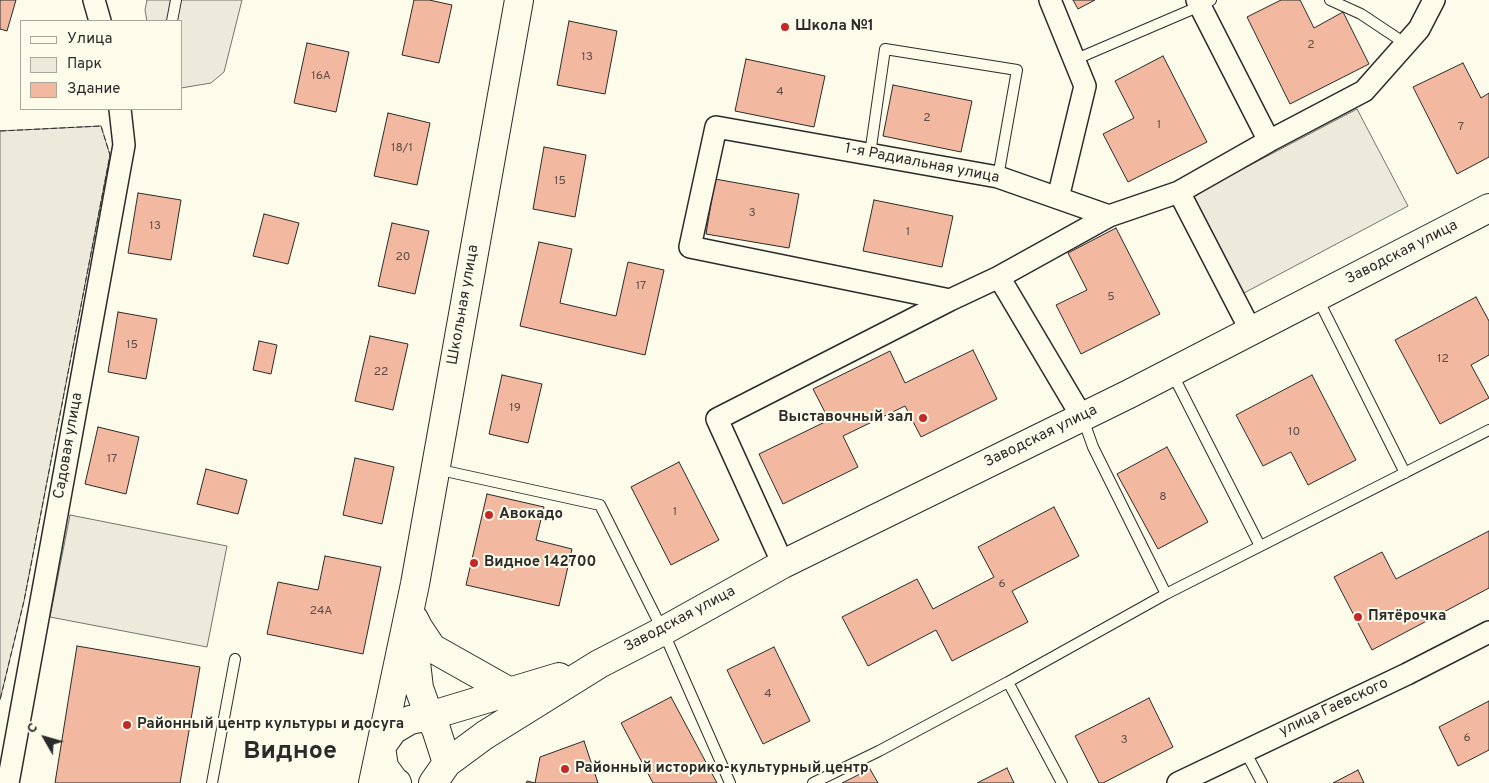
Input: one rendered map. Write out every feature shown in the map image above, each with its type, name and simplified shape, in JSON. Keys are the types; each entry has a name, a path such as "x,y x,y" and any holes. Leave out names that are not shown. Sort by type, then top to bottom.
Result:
{"street":[{"path":"94,0 100,20"},
{"name":"Школьная улица","path":"410,610 519,0"},
{"path":"1050,0 1085,86 1058,198"},
{"path":"783,564 717,419 999,277 1109,216 1179,192 1269,141 1364,91 1420,29 1434,0"},
{"path":"1203,2 1269,141"},
{"name":"Садовая улица","path":"8,783 124,145 120,110"},
{"name":"1-я Радиальная улица","path":"950,300 690,247 716,127 998,177 1109,216"},
{"path":"1179,192 1251,331"},
{"name":"Заводская улица","path":"594,667 783,564 1082,417 1489,208"},
{"path":"999,277 1082,417"},
{"path":"410,610 418,627 432,648 510,692"},
{"path":"410,610 419,688 436,729 438,778"},
{"path":"373,783 410,610"},
{"name":"улица Гаевского","path":"1178,783 1407,674 1489,632"},
{"path":"398,783 394,782 384,768 381,747 393,730 410,720 594,667"},
{"path":"438,778 485,735 594,667"}],"lane":[{"path":"172,20 176,0"},
{"path":"1330,0 1361,14 1406,44"},
{"path":"1074,60 1203,2"},
{"path":"870,154 885,49 1017,70 998,177"},
{"path":"1317,297 1406,472"},
{"path":"1171,372 1260,546"},
{"path":"1082,417 1093,447 1166,594"},
{"path":"813,783 1008,682 1166,594 1489,430"},
{"path":"435,469 600,505 663,631 730,783"},
{"path":"212,783 235,658"},
{"path":"1008,682 1062,783"},
{"path":"1245,751 1262,783"}],"green space":[{"path":"1357,109 1408,206 1244,293 1193,195"},
{"path":"101,126 110,155 24,601 0,700 0,131"},
{"path":"70,515 227,546 207,647 50,617"}],"shaded area":[{"path":"147,0 242,0 224,72 211,83 182,88 182,20 147,20 145,10"}],"building":[{"path":"0,0 16,0 7,31 0,29"},
{"path":"414,0 429,0 452,5 439,63 402,55"},
{"path":"1073,0 1095,0 1078,9"},
{"path":"1281,0 1300,0 1314,28 1343,12 1369,64 1290,104 1247,17"},
{"path":"569,21 617,31 605,94 557,85"},
{"path":"307,43 349,52 336,112 294,103"},
{"path":"1163,56 1207,142 1128,182 1103,134 1134,118 1115,81"},
{"path":"746,59 825,76 814,127 735,111"},
{"path":"1463,63 1481,98 1489,93 1489,157 1457,174 1413,87"},
{"path":"893,85 972,101 961,152 883,136"},
{"path":"388,113 430,123 417,185 374,176"},
{"path":"544,147 586,155 575,217 533,209"},
{"path":"715,179 799,194 789,248 706,234"},
{"path":"138,193 181,200 171,260 128,253"},
{"path":"874,200 953,216 942,267 863,251"},
{"path":"264,214 299,223 288,264 253,256"},
{"path":"392,223 429,231 415,294 378,286"},
{"path":"1116,228 1160,314 1081,354 1056,305 1087,290 1068,253"},
{"path":"539,242 572,249 560,303 616,316 628,262 664,270 645,355 520,326"},
{"path":"1476,297 1489,321 1489,355 1471,365 1489,398 1440,424 1395,340"},
{"path":"118,312 157,319 146,379 108,372"},
{"path":"370,336 408,344 393,410 355,401"},
{"path":"259,341 277,345 271,374 253,370"},
{"path":"973,350 997,399 921,437 905,406 843,436 858,467 783,504 759,454 829,420 813,389 890,351 905,383"},
{"path":"502,375 542,384 528,443 489,434"},
{"path":"1312,375 1356,460 1308,485 1291,452 1263,466 1236,415"},
{"path":"98,427 139,437 126,494 85,484"},
{"path":"1167,447 1208,522 1158,549 1117,474"},
{"path":"355,458 394,467 382,524 343,515"},
{"path":"679,462 719,540 671,565 631,487"},
{"path":"206,469 247,480 238,514 197,504"},
{"path":"487,494 544,507 536,540 572,549 559,606 466,585"},
{"path":"1054,507 1079,556 1012,591 1028,622 952,661 936,630 868,666 842,617 917,579 933,609 994,577 978,547"},
{"path":"1489,531 1489,588 1372,650 1334,577 1382,552 1396,579"},
{"path":"325,556 381,567 363,654 267,634 278,582 318,590"},
{"name":"Районный центр культуры и досуга","path":"77,646 200,667 180,783 55,783"},
{"path":"774,647 810,721 763,744 727,670"},
{"path":"671,697 717,783 653,783 621,723"},
{"path":"1149,698 1173,747 1103,783 1099,783 1075,736"},
{"path":"1489,701 1489,750 1458,766 1439,727"},
{"name":"Районный историко-культурный центр","path":"584,741 598,783 535,783 540,757"},
{"path":"1007,768 1014,783 977,783"},
{"path":"870,769 878,783 842,783"},
{"path":"1358,770 1364,783 1333,783"}],"fence":[{"path":"0,131 101,126 110,155 24,601 0,700"}],"place":[{"name":"Школа №1","path":"785,27"},
{"name":"Выставочный зал","path":"923,418"},
{"name":"Авокадо","path":"489,515"},
{"name":"Видное 142700","path":"474,563"},
{"name":"Пятёрочка","path":"1358,617"},
{"name":"Районный центр культуры и досуга","path":"127,725"},
{"name":"Районный историко-культурный центр","path":"565,769"}],"district":[{"name":"Видное","path":"290,753"}]}
